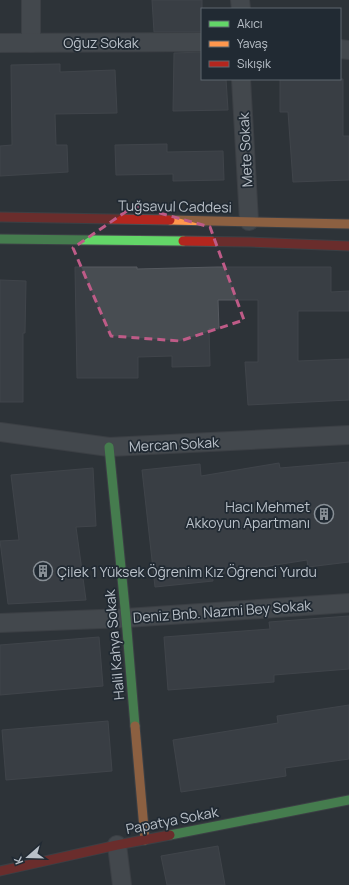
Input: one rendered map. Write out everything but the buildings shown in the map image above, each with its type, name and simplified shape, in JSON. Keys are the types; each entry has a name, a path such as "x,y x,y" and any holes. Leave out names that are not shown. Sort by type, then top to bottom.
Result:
{"street":[{"path":"30,0 31,43"},
{"name":"Oğuz Sokak","path":"0,43 201,42"},
{"name":"Mete Sokak","path":"241,80 248,221"},
{"name":"Tuğsavul Caddesi","path":"0,217 349,224"},
{"path":"0,239 250,242 349,246"},
{"name":"Mercan Sokak","path":"0,432 109,447 349,435"},
{"name":"Halil Kahya Sokak","path":"109,447 126,618 145,840"},
{"name":"Deniz Bnb. Nazmi Bey Sokak","path":"0,623 126,618 349,603"},
{"name":"Papatya Sokak","path":"0,871 116,845 349,800"},
{"path":"116,845 122,885"}],"highlighted area":[{"path":"134,206 210,227 244,320 180,341 111,336 73,248"}],"traffic: fast":[{"path":"0,239 183,241"},
{"path":"109,447 135,726"},
{"path":"170,835 349,800"}],"traffic: slow":[{"path":"170,220 349,224"},
{"path":"135,726 145,840"}],"traffic: jam":[{"path":"0,217 170,220"},
{"path":"183,241 349,246"},
{"path":"0,871 170,835"}],"place":[{"name":"Hacı Mehmet Akkoyun Apartmanı","path":"324,514"},
{"name":"Çilek 1 Yüksek Öğrenim Kız Öğrenci Yurdu","path":"43,571"}]}
